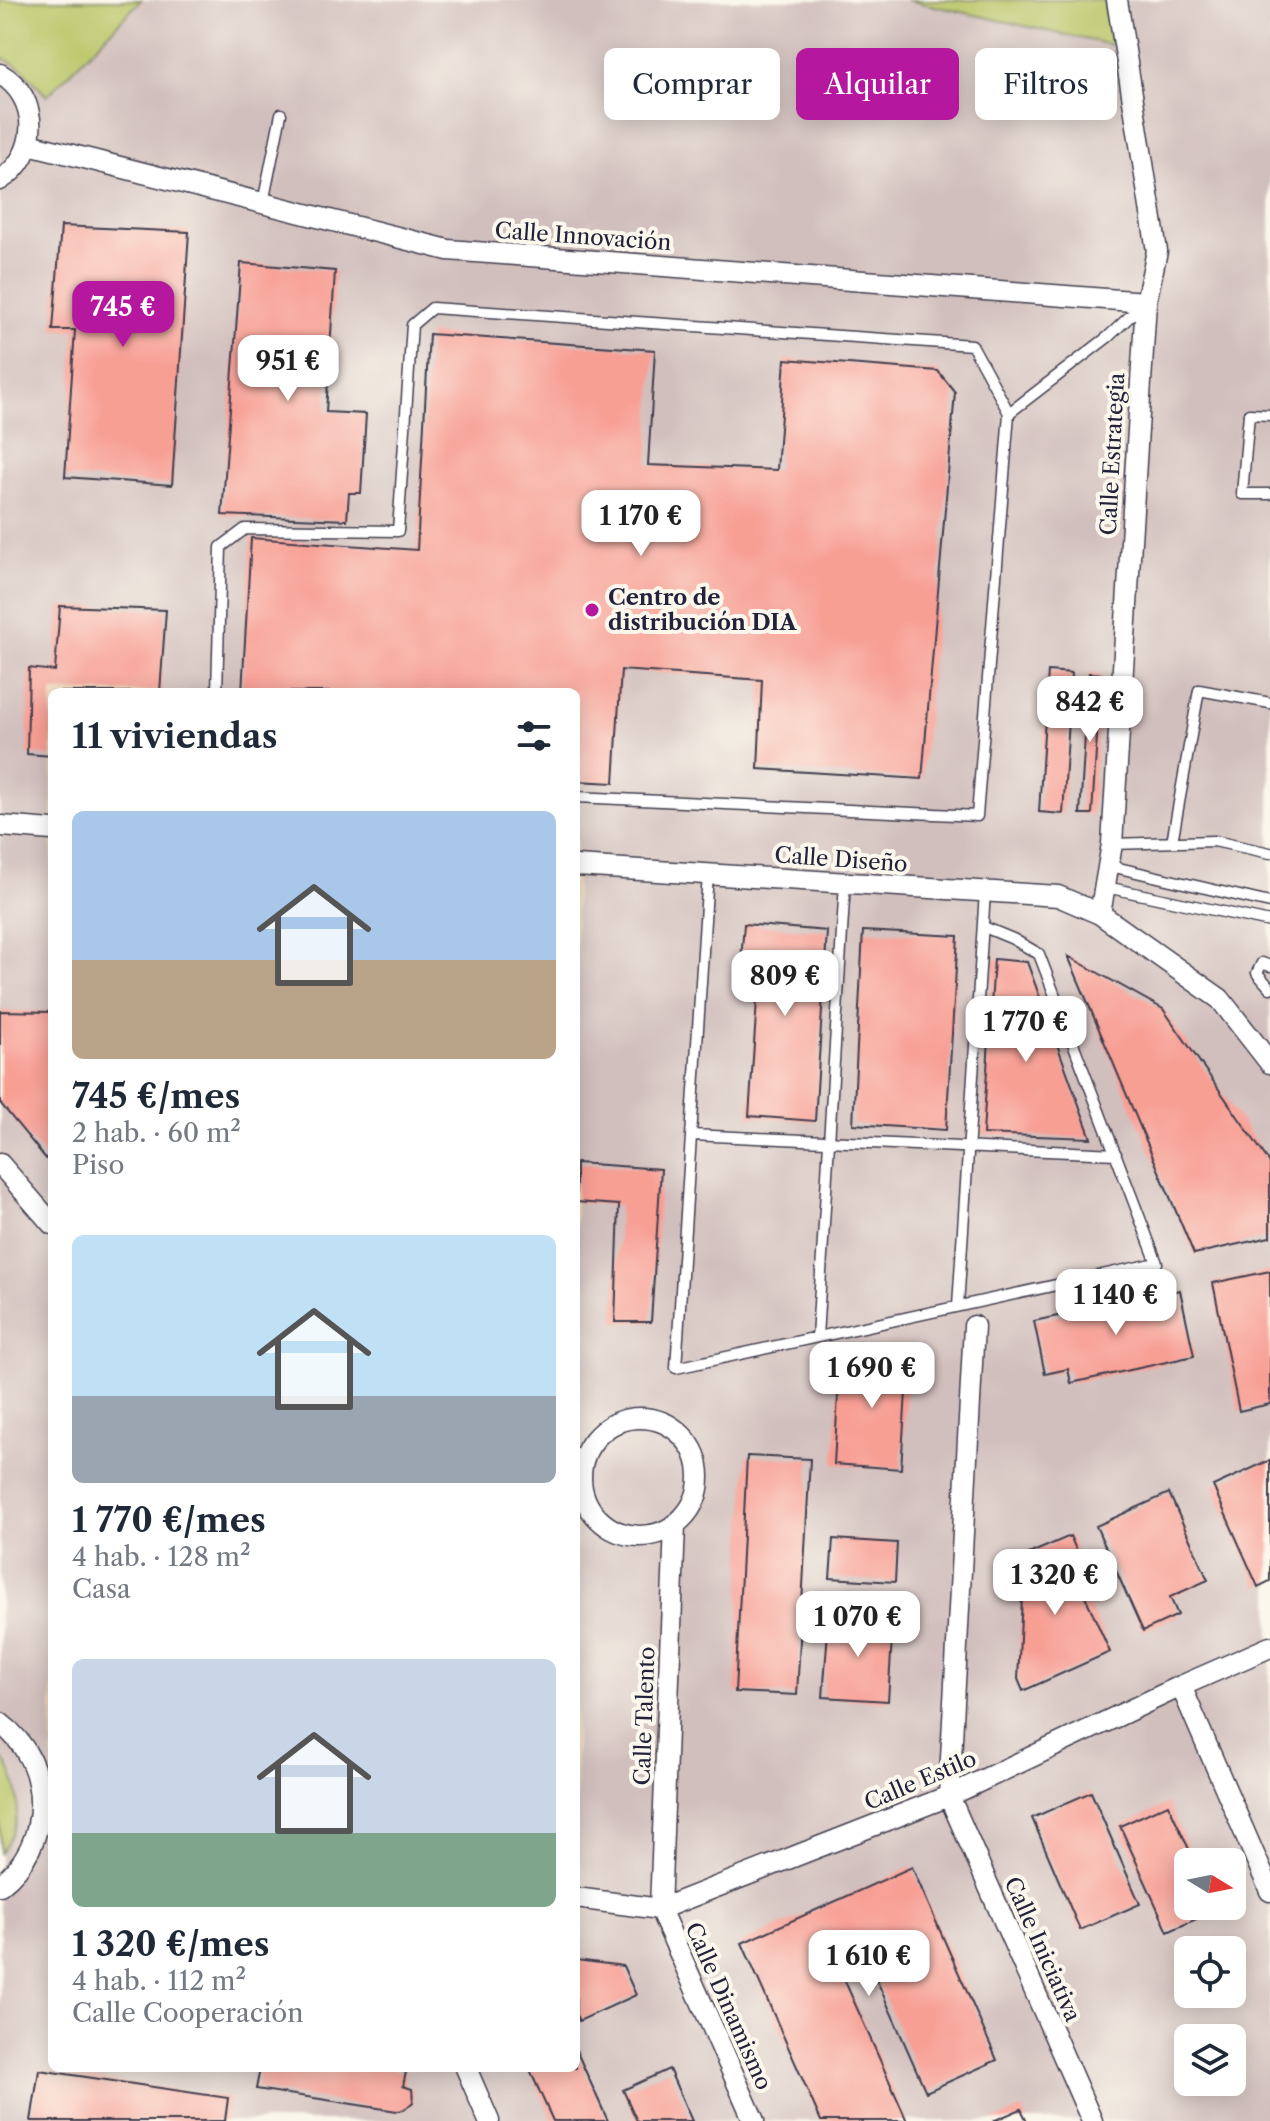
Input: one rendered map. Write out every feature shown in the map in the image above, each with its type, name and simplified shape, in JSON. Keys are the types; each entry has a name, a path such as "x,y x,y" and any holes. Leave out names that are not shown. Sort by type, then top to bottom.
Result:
{"street":[{"name":"Calle Estrategia","path":"1100,914 1112,844 1146,302 1157,251 1117,0"},
{"path":"0,74 16,87 31,120 29,144 14,169 0,180"},
{"name":"Calle Innovación","path":"29,144 448,250 1146,302"},
{"path":"1,829 48,830"},
{"name":"Calle Diseño","path":"580,866 1058,896 1100,914 1220,999 1270,1063"},
{"path":"0,1164 48,1219"},
{"path":"949,1796 974,1326"},
{"path":"640,1418 666,1425 687,1442 698,1468 696,1495 688,1512 675,1525 658,1533 640,1536 622,1533 605,1525 592,1512 584,1496 583,1468 592,1443 605,1429 621,1421 640,1418"},
{"name":"Calle Talento","path":"660,1909 675,1525"},
{"name":"Calle Estilo","path":"580,1899 660,1909 949,1796 1270,1647"},
{"path":"1181,1686 1270,1891"},
{"path":"0,1723 13,1733 31,1758 46,1819 13,1875 0,1885"},
{"name":"Calle Iniciativa","path":"949,1796 1092,2121"},
{"name":"Calle Dinamismo","path":"660,1909 754,2121"},
{"path":"468,2072 489,2121"}],"lane":[{"path":"263,203 281,114"},
{"path":"1009,413 1108,337 1146,302"},
{"path":"217,688 221,547 245,529 398,531 412,325 432,308 972,345 1009,413 977,816 580,797"},
{"path":"1270,415 1249,414 1242,494 1270,494"},
{"path":"1172,842 1199,690 1270,703"},
{"path":"1112,844 1214,841 1270,853"},
{"path":"708,874 676,1368 1157,1263 1039,954 984,927"},
{"path":"1108,877 1270,903"},
{"path":"1108,877 1270,922"},
{"path":"817,1337 845,883"},
{"path":"958,1306 985,892"},
{"path":"1270,966 1262,963 1257,973 1270,988"},
{"path":"691,1135 1116,1154"}],"shaded area":[{"path":"0,0 1270,0 1270,2121 0,2121"}],"green space":[{"path":"0,0 141,0 47,96 22,69 0,56"},
{"path":"907,0 1104,0 1111,45"},
{"path":"0,1754 13,1778 18,1804 13,1829 0,1853"}],"building":[{"path":"61,226 189,232 172,485 65,477 75,330 53,330"},
{"path":"241,263 335,271 326,412 366,414 361,493 349,493 347,520 222,515"},
{"name":"Centro de distribución DIA","path":"429,334 655,350 648,465 777,470 785,359 938,371 955,392 922,779 758,769 762,680 621,670 614,783 580,781 580,688 242,688 251,538 417,550"},
{"path":"60,606 166,610 160,688 48,688 48,756 27,754 29,668 55,671"},
{"path":"1048,671 1072,673 1063,814 1039,812"},
{"path":"1089,673 1101,674 1092,814 1080,814"},
{"path":"744,924 827,931 815,1121 749,1116 758,986 739,985"},
{"path":"863,931 958,936 946,1130 853,1124"},
{"path":"1068,956 1163,1009 1270,1163 1270,1237 1194,1254"},
{"path":"994,959 1027,962 1091,1138 983,1134"},
{"path":"0,1011 48,1012 48,1161 0,1103"},
{"path":"580,1163 661,1169 651,1322 615,1322 619,1205 580,1202"},
{"path":"1270,1271 1270,1404 1239,1411 1213,1283"},
{"path":"1180,1290 1194,1356 1071,1383 1068,1369 1045,1374 1034,1321"},
{"path":"909,1346 901,1469 834,1464 840,1362"},
{"path":"747,1456 810,1459 797,1695 735,1692"},
{"path":"1270,1460 1270,1581 1258,1587 1213,1486"},
{"path":"1169,1493 1208,1580 1170,1597 1178,1615 1143,1631 1096,1526"},
{"path":"1070,1536 1083,1565 1073,1569 1110,1652 1023,1691 1018,1679 1024,1556"},
{"path":"833,1539 897,1543 895,1582 830,1578"},
{"path":"829,1617 893,1621 888,1701 823,1697"},
{"path":"1091,1792 1140,1904 1080,1930 1032,1818"},
{"path":"1168,1804 1188,1848 1174,1848 1174,1920 1194,1920 1168,1932 1120,1826"},
{"path":"912,1867 997,2060 926,2092 863,1949 836,1961 907,2121 821,2121 742,1943"},
{"path":"580,1961 623,1966 636,1995 580,2021"},
{"path":"580,2059 608,2121 553,2121 531,2072 580,2072"},
{"path":"669,2069 692,2121 637,2121 623,2090"},
{"path":"39,2070 228,2098 225,2121 31,2121"},
{"path":"259,2072 406,2072 403,2086 412,2089 413,2102 404,2110 397,2111 256,2089"},
{"path":"1021,2109 1027,2121 993,2121"}],"place":[{"name":"Centro de distribución DIA","path":"592,610"}]}
